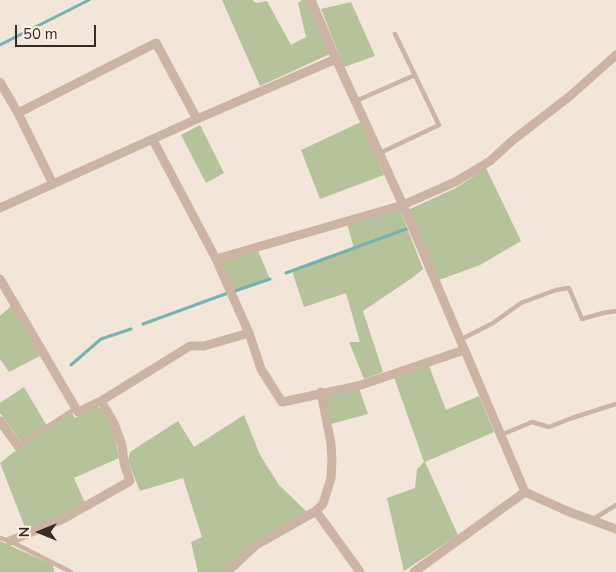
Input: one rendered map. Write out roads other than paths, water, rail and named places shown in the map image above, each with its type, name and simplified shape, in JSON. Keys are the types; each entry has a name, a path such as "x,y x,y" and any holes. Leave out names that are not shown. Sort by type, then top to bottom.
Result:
{"street":[{"path":"311,0 336,59 404,205 525,492 616,529"},
{"path":"18,113 156,43 197,119"},
{"path":"216,259 404,205 455,182 490,161 570,96 616,55"},
{"path":"0,208 336,59"},
{"path":"0,82 18,113 53,184"},
{"path":"153,140 216,259 249,334 261,369 282,402 321,392 358,386 464,350"},
{"path":"0,279 78,412 102,401 190,346 204,346 249,334"},
{"path":"227,572 256,545 316,511 323,504 331,478 332,460 331,444 321,392"},
{"path":"10,541 63,519 130,481 124,463 122,445 114,423 102,401"},
{"path":"0,421 18,446"},
{"path":"414,572 525,492"},
{"path":"316,511 360,572"}],"lane":[{"path":"380,153 439,125 395,34"},
{"path":"356,101 414,75"},
{"path":"460,340 493,323 521,303 556,290 569,288 582,319 616,311"},
{"path":"501,435 532,422 549,427 616,404"},
{"path":"18,446 76,408"},
{"path":"592,520 616,505"},
{"path":"0,538 10,541 72,572"}],"waterway":[{"path":"0,45 89,0"},
{"path":"286,273 406,229"},
{"path":"235,291 270,279"},
{"path":"143,324 228,293"},
{"path":"71,365 101,339 131,329"}]}
